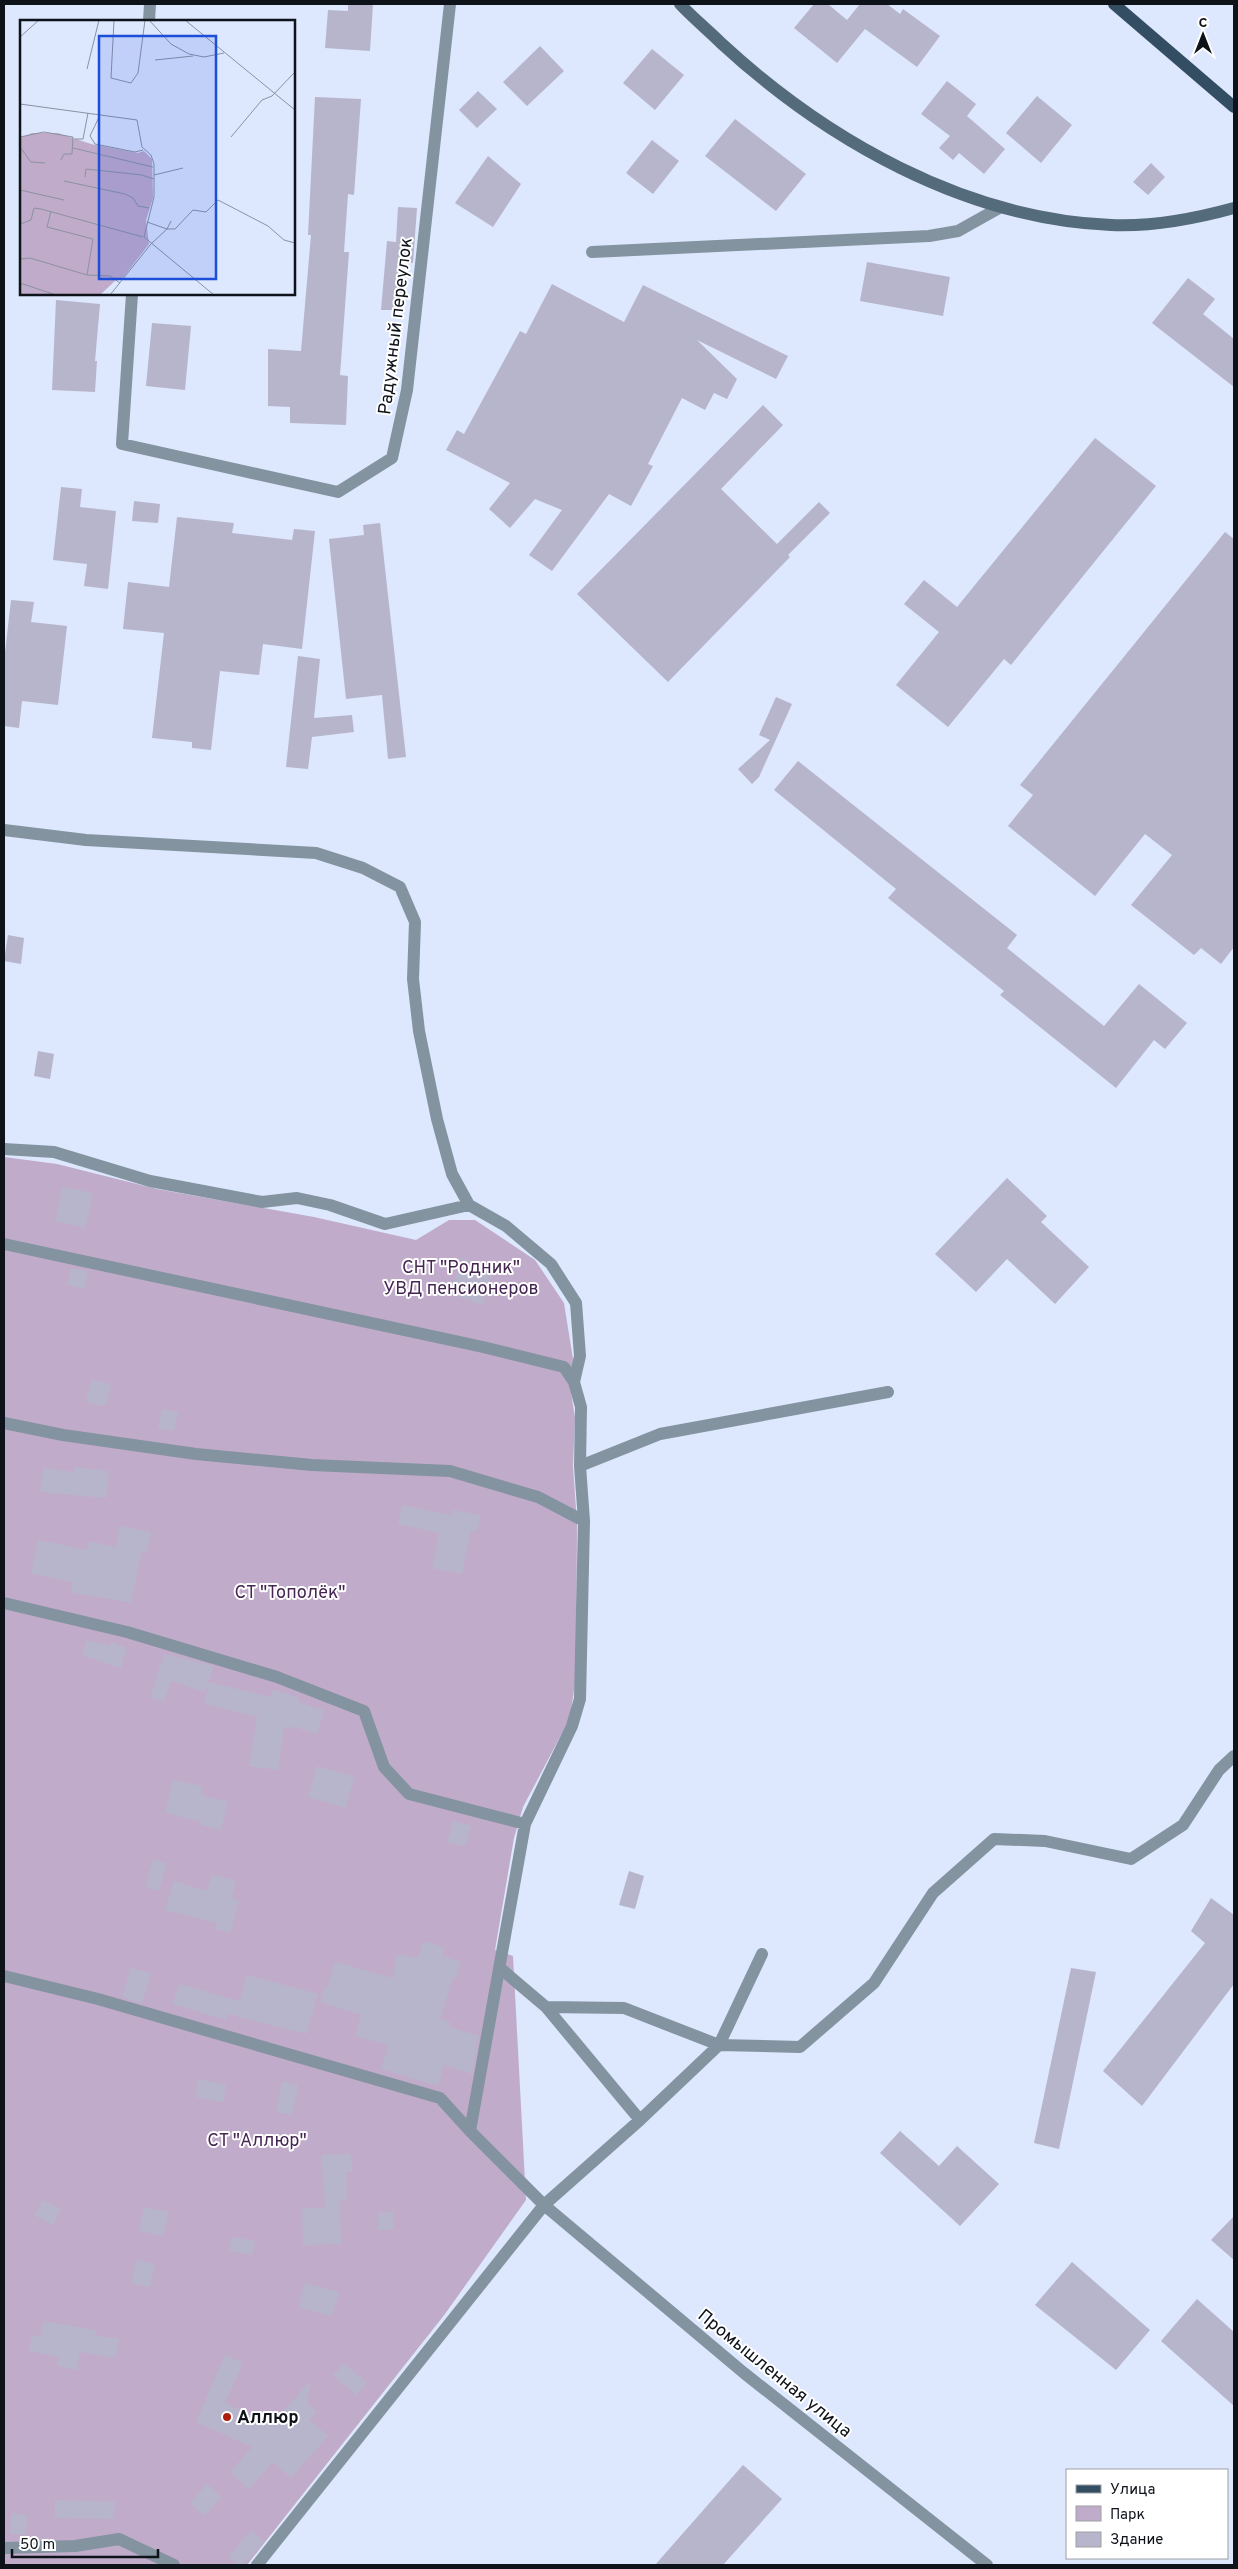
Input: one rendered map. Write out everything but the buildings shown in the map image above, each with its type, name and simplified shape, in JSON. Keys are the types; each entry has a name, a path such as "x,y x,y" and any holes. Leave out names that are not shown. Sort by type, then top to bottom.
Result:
{"main road":[{"path":"1114,4 1234,107"}],"street":[{"path":"149,20 150,4"},
{"name":"Радужный переулок","path":"132,295 122,444 338,492 392,458 408,390 450,4"},
{"path":"680,4 760,79 814,116 882,158 949,190 999,208 1054,219 1111,225 1162,224 1234,208"},
{"path":"592,252 929,236 958,231 999,208"},
{"path":"6,834 316,853 364,868 400,887 415,922 414,979 418,1022 437,1119 452,1174 469,1205 506,1226 551,1264 576,1303 580,1356 574,1382"},
{"path":"4,1149 54,1152 150,1181 262,1202 297,1198 330,1205 385,1224 469,1205"},
{"path":"4,1244 483,1347 564,1367 574,1382 581,1407 580,1466 584,1521 580,1699 572,1726 525,1824 470,2131"},
{"path":"580,1466 660,1434 888,1392"},
{"path":"4,1423 63,1435 196,1454 312,1465 450,1471 538,1497 584,1521"},
{"path":"4,1603 127,1632 268,1674 364,1711 384,1767 408,1794 525,1824"},
{"path":"546,2007 624,2008 719,2046 800,2047 874,1983 933,1894 994,1839 1045,1841 1131,1859 1183,1825 1219,1770 1234,1756"},
{"path":"257,2565 544,2205 640,2120 719,2046 762,1954"},
{"path":"500,1968 546,2007 640,2120"},
{"name":"Промышленная улица","path":"4,1976 98,1999 440,2098 544,2205 744,2373 986,2565"},
{"path":"4,2548 75,2546 119,2539 174,2565"}],"green space":[{"path":"4,1157 57,1164 157,1189 314,1217 416,1240 449,1220 475,1220 535,1260 564,1303 573,1359 570,1386 575,1418 573,1466 577,1523 576,1677 570,1718 523,1807 514,1838 495,1950 513,1956 526,2200 445,2314 247,2565 4,2565"}],"place":[{"name":"Аллюр","path":"227,2417"}],"park label":[{"name":"СНТ \"Родник\" УВД пенсионеров","path":"461,1277"},
{"name":"СТ \"Тополёк\"","path":"290,1592"},
{"name":"СТ \"Аллюр\"","path":"257,2140"}]}
